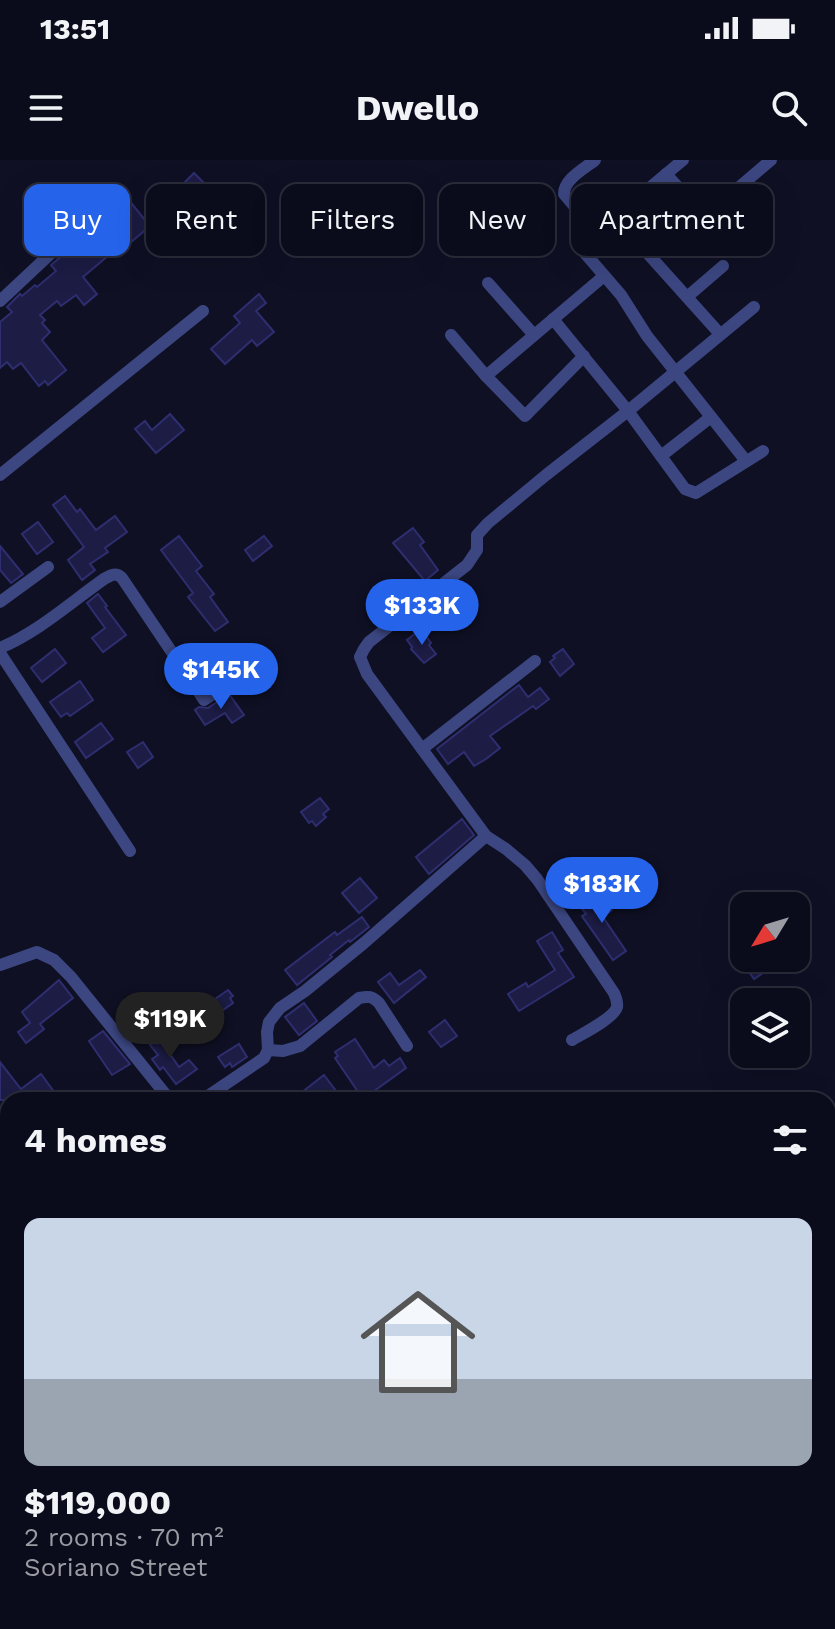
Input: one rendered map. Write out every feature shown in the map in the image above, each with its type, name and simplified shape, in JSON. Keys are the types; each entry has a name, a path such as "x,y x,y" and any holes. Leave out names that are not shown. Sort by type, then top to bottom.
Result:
{"street":[{"path":"571,202 564,194 564,188 595,160"},
{"path":"654,184 683,160"},
{"path":"666,174 704,214 771,160"},
{"path":"0,301 48,256"},
{"path":"587,256 621,295 647,336 746,461"},
{"path":"650,256 720,334"},
{"path":"687,297 723,266"},
{"path":"486,376 604,276"},
{"path":"488,283 534,335"},
{"path":"572,1040 612,1015 618,1002 614,993 537,879 525,865 486,836 367,674 360,657 369,642 467,565 477,550 477,535 488,523 754,307"},
{"path":"0,475 203,311"},
{"path":"553,319 691,493 696,493 763,451"},
{"path":"451,335 525,416 584,356"},
{"path":"661,456 711,417"},
{"path":"0,602 48,567"},
{"path":"130,851 0,650 113,574 122,578 204,700 257,665"},
{"path":"422,749 535,661"},
{"path":"214,1092 264,1058 268,1050 269,1022 280,1008 364,943 486,836"},
{"path":"0,965 37,952 54,960 164,1092"},
{"path":"268,1050 283,1051 300,1046 359,998 369,996 379,1003 407,1046"}],"building":[{"path":"194,173 205,184 183,184"},
{"path":"130,201 146,221 146,229 130,243"},
{"path":"62,256 108,256 83,277 97,294 84,305 76,295 61,306 57,301 40,315 50,332 42,340 66,370 48,385 45,381 39,386 21,363 13,369 7,362 0,368 0,322 12,312 7,307 20,294 22,296 35,285 37,287 56,271 51,265"},
{"path":"259,294 266,303 256,311 274,332 257,346 252,340 225,364 211,349 240,323 234,316"},
{"path":"170,414 184,430 156,453 135,429 145,421 152,430"},
{"path":"65,496 96,530 115,516 127,532 105,548 108,552 90,564 95,570 82,580 68,560 84,547 53,505"},
{"path":"38,522 53,542 37,554 22,534"},
{"path":"413,528 424,542 420,545 438,570 425,581 393,543"},
{"path":"179,536 202,566 196,571 214,594 210,597 228,622 215,631 188,597 193,593 161,550"},
{"path":"264,536 272,546 253,561 245,550"},
{"path":"0,546 23,574 11,583 0,570"},
{"path":"98,594 126,635 103,652 92,638 105,628 87,603"},
{"path":"423,632 436,654 424,663 407,640"},
{"path":"55,649 66,663 42,682 31,668"},
{"path":"563,649 574,664 560,676 550,662"},
{"path":"80,681 93,700 70,716 67,713 61,717 50,702"},
{"path":"519,685 528,697 540,688 549,699 536,709 533,706 490,736 500,748 486,759 474,766 464,752 448,764 437,749"},
{"path":"229,694 244,715 232,723 225,713 205,725 195,710 208,708"},
{"path":"101,723 113,739 86,758 75,742"},
{"path":"143,742 153,757 138,768 127,752"},
{"path":"320,798 329,809 323,814 326,817 316,826 312,821 309,823 301,812"},
{"path":"462,819 474,835 429,874 416,857"},
{"path":"360,878 377,898 359,913 342,893"},
{"path":"599,892 612,910 603,917 626,951 613,960 582,916 586,914 580,906"},
{"path":"362,917 369,927 330,955 332,957 297,985 285,970 335,932 337,935"},
{"path":"552,932 563,950 558,953 574,977 519,1011 508,994 526,983 528,987 555,970 537,941"},
{"path":"420,970 426,977 394,1003 378,982 390,973 399,985"},
{"path":"749,972 764,972 754,979"},
{"path":"59,980 73,998 40,1024 44,1029 26,1043 18,1032 30,1023 22,1012"},
{"path":"228,990 233,996 230,998 233,1003 216,1015 214,1011 210,1014 205,1006"},
{"path":"304,1003 317,1021 299,1035 285,1017"},
{"path":"445,1020 457,1036 441,1047 429,1032"},
{"path":"103,1031 130,1064 112,1075 89,1041"},
{"path":"169,1031 175,1039 165,1047 179,1067 189,1060 197,1069 176,1084 152,1059 158,1055 150,1045"},
{"path":"355,1039 374,1068 384,1060 389,1066 400,1058 406,1068 373,1092 358,1092 335,1058 338,1056 335,1052"},
{"path":"239,1044 247,1057 232,1067 230,1063 225,1067 218,1057"},
{"path":"0,1062 21,1089 41,1074 54,1092 34,1092 0,1092"},
{"path":"324,1075 337,1092 302,1092"}]}
